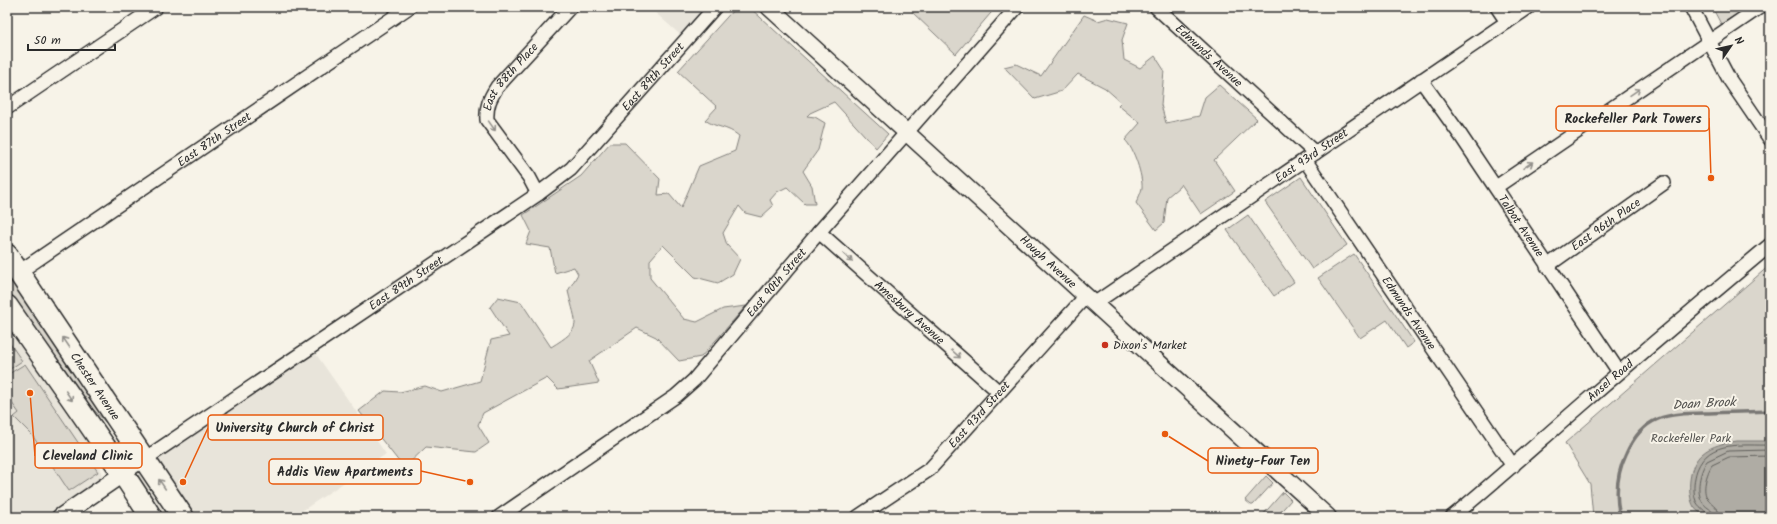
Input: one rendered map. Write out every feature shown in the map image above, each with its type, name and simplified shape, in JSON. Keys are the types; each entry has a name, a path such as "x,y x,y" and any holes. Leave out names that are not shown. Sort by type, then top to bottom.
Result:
{"main road":[{"name":"Chester Avenue","path":"7,255 183,517"},
{"path":"7,306 124,473 151,517"}],"street":[{"path":"7,108 156,7"},
{"name":"East 87th Street","path":"19,272 409,7"},
{"name":"East 88th Place","path":"538,194 529,177 488,120 486,110 497,87 570,7"},
{"name":"East 89th Street","path":"60,517 538,194 571,170 715,7"},
{"name":"Hough Avenue","path":"770,7 1328,517"},
{"name":"East 90th Street","path":"499,517 676,396 694,380 819,232 908,133 1017,7"},
{"name":"Edmunds Avenue","path":"1156,7 1310,156 1513,466"},
{"path":"1497,7 1507,22"},
{"name":"East 93rd Street","path":"858,517 930,469 999,392 1090,299 1310,156 1529,7"},
{"path":"1691,7 1729,79 1770,138"},
{"path":"1496,187 1760,7"},
{"name":"Talbot Avenue","path":"1421,80 1496,187 1547,266 1619,372"},
{"name":"East 96th Place","path":"1547,266 1664,183"},
{"name":"Amesbury Avenue","path":"819,232 999,392"},
{"name":"Ansel Road","path":"1452,517 1513,466 1619,372 1770,245"}],"shaded area":[{"path":"649,7 715,7 686,40"},
{"path":"7,325 100,461 102,478 47,517 7,517"},
{"path":"311,347 386,454 296,515 297,517 151,517 124,473"}],"green space":[{"path":"736,7 749,7 888,134 876,148 834,102 810,113 807,116 815,117 825,123 818,150 803,171 812,186 815,204 805,204 787,187 777,192 770,200 773,206 761,217 745,213 739,206 723,233 727,245 740,259 733,274 718,283 695,277 663,245 650,260 650,278 684,319 697,322 723,309 746,306 701,357 679,361 656,337 637,328 589,361 599,383 558,389 547,378 483,413 478,425 489,443 476,452 426,447 404,468 359,411 385,391 400,392 425,386 442,392 480,381 491,340 509,336 490,307 498,297 521,302 551,347 569,335 573,330 575,319 568,291 578,274 574,267 555,273 550,248 526,244 531,231 523,215 581,176 610,143 625,143 660,179 658,195 669,194 681,208 699,166 735,151 739,136 730,130 709,123 705,120 717,107 678,71"},
{"path":"913,7 996,7 956,54 913,13"},
{"path":"1712,7 1749,7 1721,24"},
{"path":"1084,15 1098,21 1108,18 1128,23 1122,40 1124,60 1140,68 1155,56 1164,70 1161,105 1166,123 1199,116 1205,97 1219,85 1257,119 1214,160 1235,191 1201,214 1181,184 1167,197 1164,223 1156,230 1136,203 1142,188 1141,177 1132,149 1125,140 1140,123 1118,105 1121,102 1105,88 1078,74 1062,91 1035,99 1004,67 1016,64 1041,76"},
{"path":"1301,177 1347,245 1312,269 1265,202"},
{"path":"1248,215 1294,282 1274,296 1227,230"},
{"path":"1354,254 1414,342 1406,348 1387,320 1360,338 1318,278"},
{"name":"Rockefeller Park","path":"1770,265 1770,517 1593,517 1590,484 1565,443"},
{"path":"7,272 110,424 108,425 81,396 7,289"},
{"path":"7,339 22,361 7,371"},
{"path":"25,364 98,472 69,491 32,435 14,417 19,413 7,396 7,375"},
{"path":"1266,476 1273,483 1253,505 1251,505 1245,500"},
{"path":"1283,492 1291,500 1276,517 1261,517"}],"water":[{"path":"1737,441 1770,441 1770,517 1706,517 1694,507 1690,494 1690,479 1694,465 1702,454 1714,446"}],"waterway":[{"name":"Doan Brook","path":"1620,517 1617,501 1617,485 1620,470 1633,441 1641,430 1650,423 1659,418 1682,414 1770,411"}],"place":[{"name":"Rockefeller Park Towers","path":"1711,178"},
{"name":"Dixon's Market","path":"1105,345"},
{"name":"Cleveland Clinic","path":"30,393"},
{"name":"Ninety-Four Ten","path":"1165,434"},
{"name":"University Church of Christ","path":"183,482"},
{"name":"Addis View Apartments","path":"470,482"}]}
